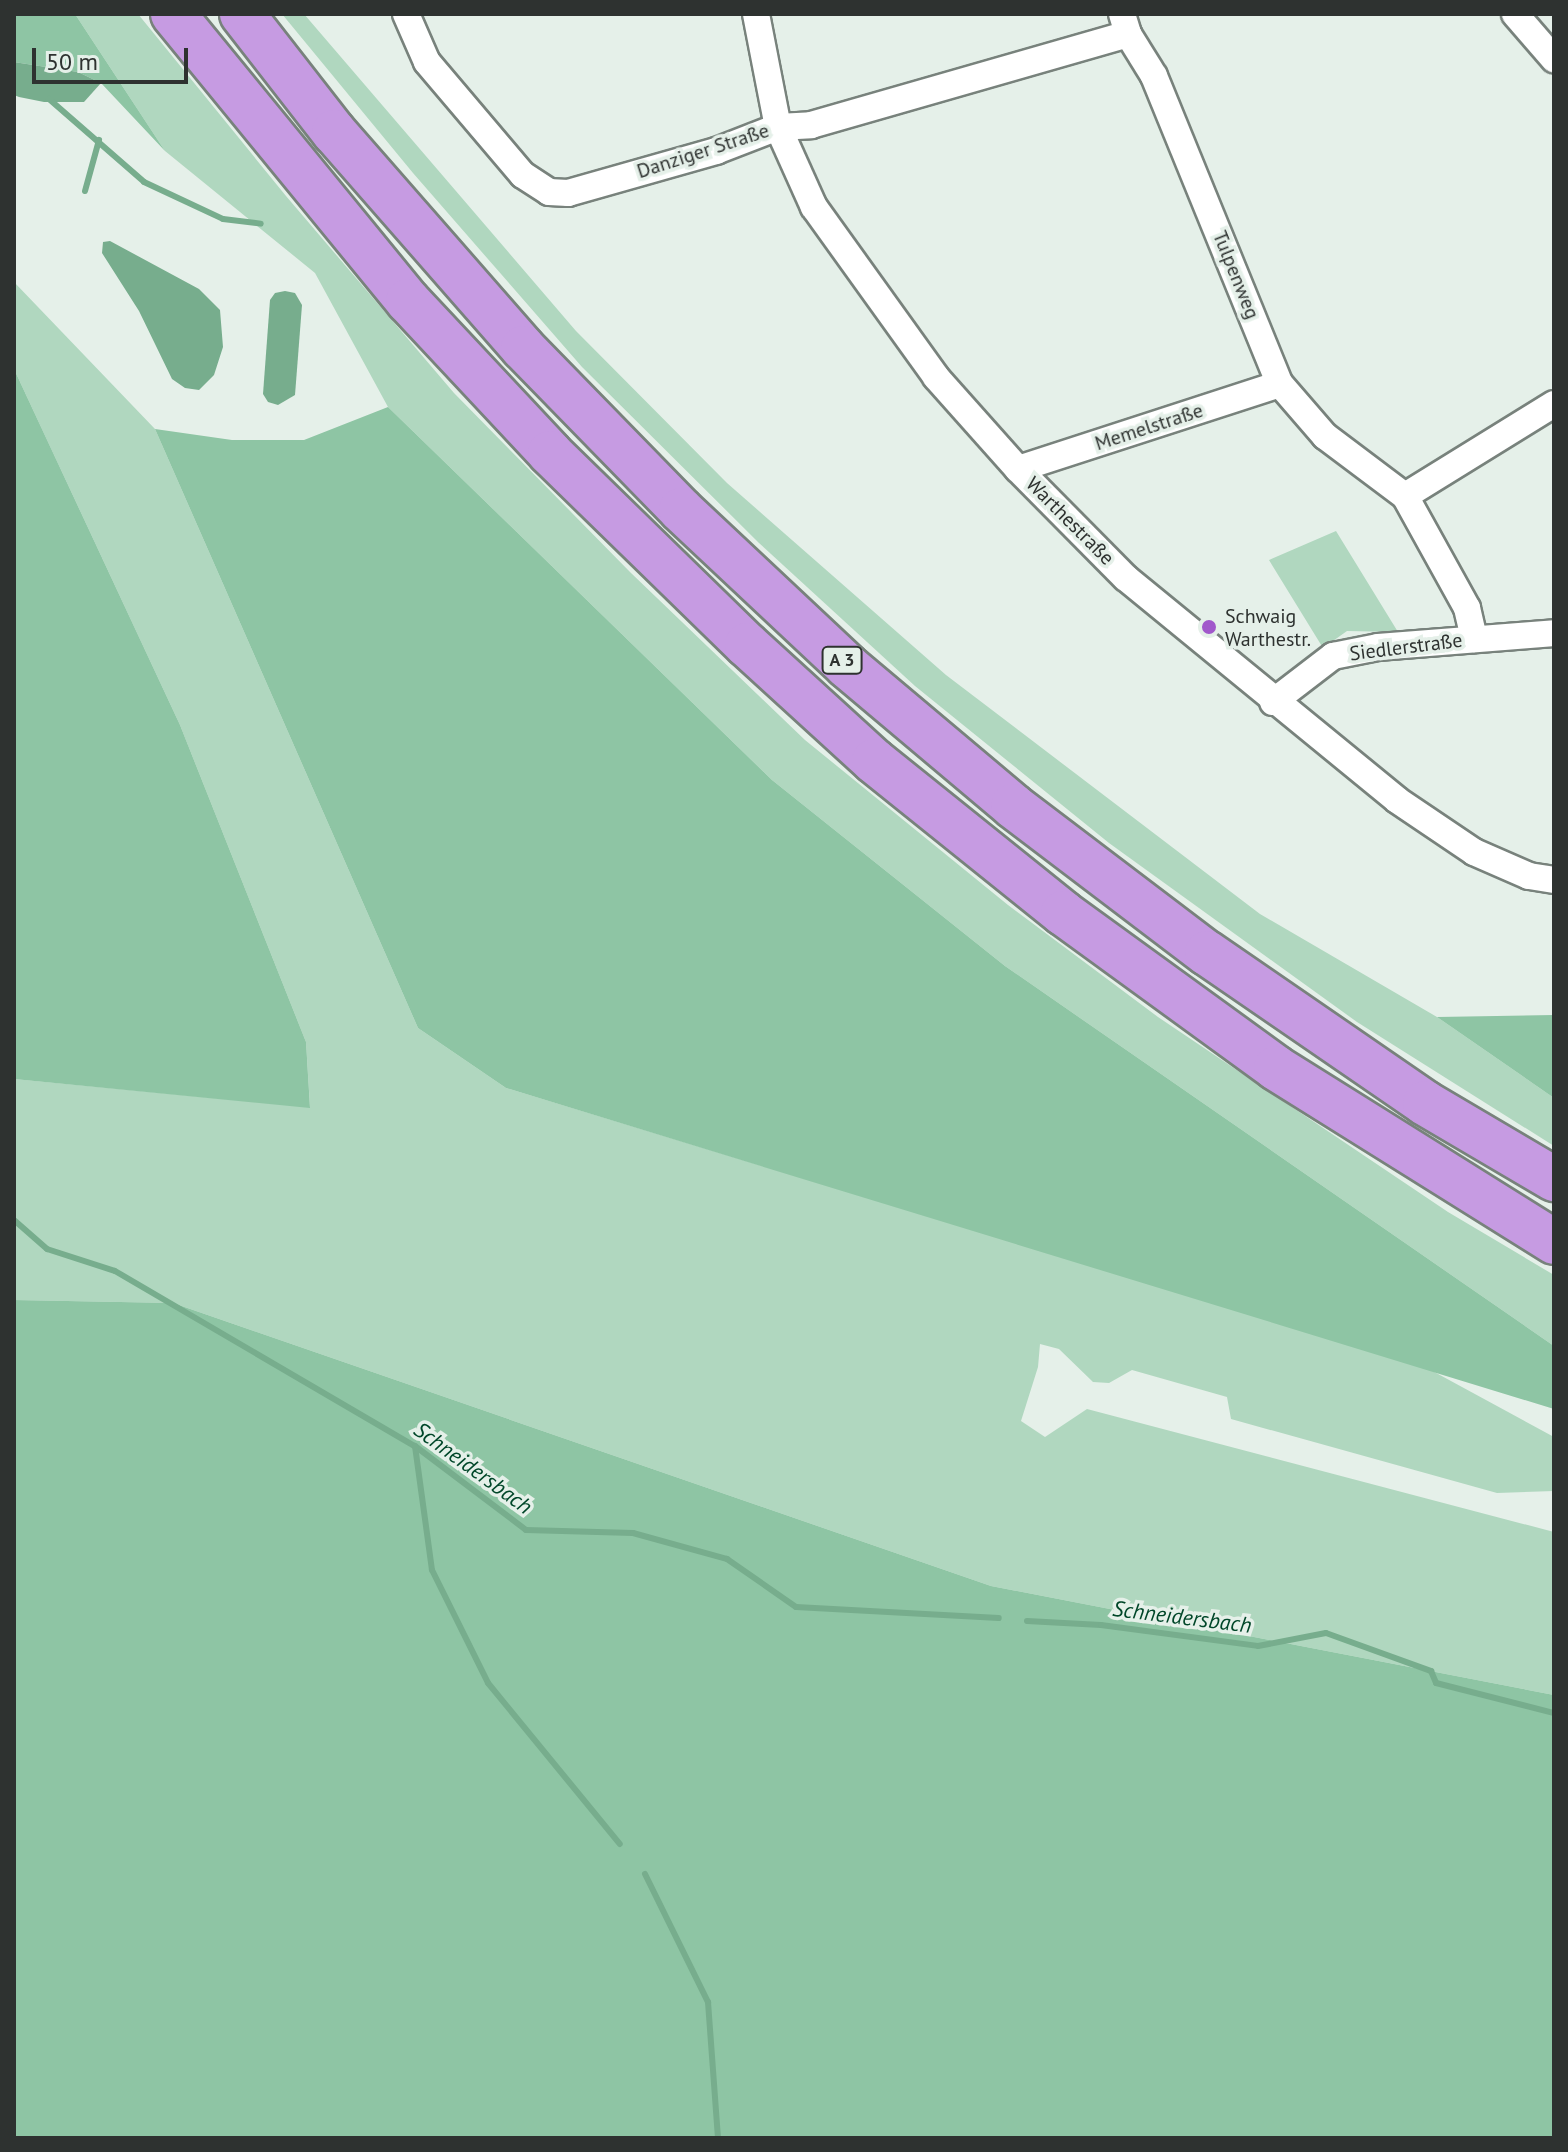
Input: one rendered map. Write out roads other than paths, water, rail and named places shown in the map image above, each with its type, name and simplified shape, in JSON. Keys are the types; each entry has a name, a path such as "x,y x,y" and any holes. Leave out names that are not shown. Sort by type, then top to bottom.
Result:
{"highway":[{"name":"A 3","path":"173,14 408,301 550,453 747,645 874,761 1063,913 1276,1068 1554,1242"},
{"name":"A 3","path":"242,14 334,132 523,348 681,510 847,666 1013,806 1207,953 1425,1103 1554,1179"}],"street":[{"name":"Danziger Straße","path":"406,14 427,62 523,175 549,192 568,193 716,151 778,127 811,125 1125,24"},
{"name":"Warthestraße","path":"756,14 778,127 814,207 936,377 1018,469 1126,578 1273,702 1397,800 1474,852 1529,876 1554,880"},
{"path":"1515,14 1554,59"},
{"name":"Tulpenweg","path":"1125,24 1154,76 1280,384 1325,436 1405,496 1467,608 1474,639"},
{"name":"Memelstraße","path":"1018,469 1280,384"},
{"path":"1405,496 1554,404"},
{"name":"Siedlerstraße","path":"1273,702 1333,656 1378,647 1554,633"}],"waterway":[{"path":"49,99 144,182 223,219 261,224"},
{"path":"85,191 99,140"},
{"name":"Schneidersbach","path":"14,1220 47,1249 115,1271 415,1446 526,1530 633,1533 727,1559 796,1607 999,1618"},
{"path":"415,1446 432,1570 488,1683 620,1844"},
{"name":"Schneidersbach","path":"1027,1621 1101,1625 1258,1646 1326,1633 1431,1671 1436,1683 1554,1713"},
{"path":"645,1874 708,2002 718,2138"}],"place":[{"name":"Schwaig Warthestr.","path":"1209,627"}]}
